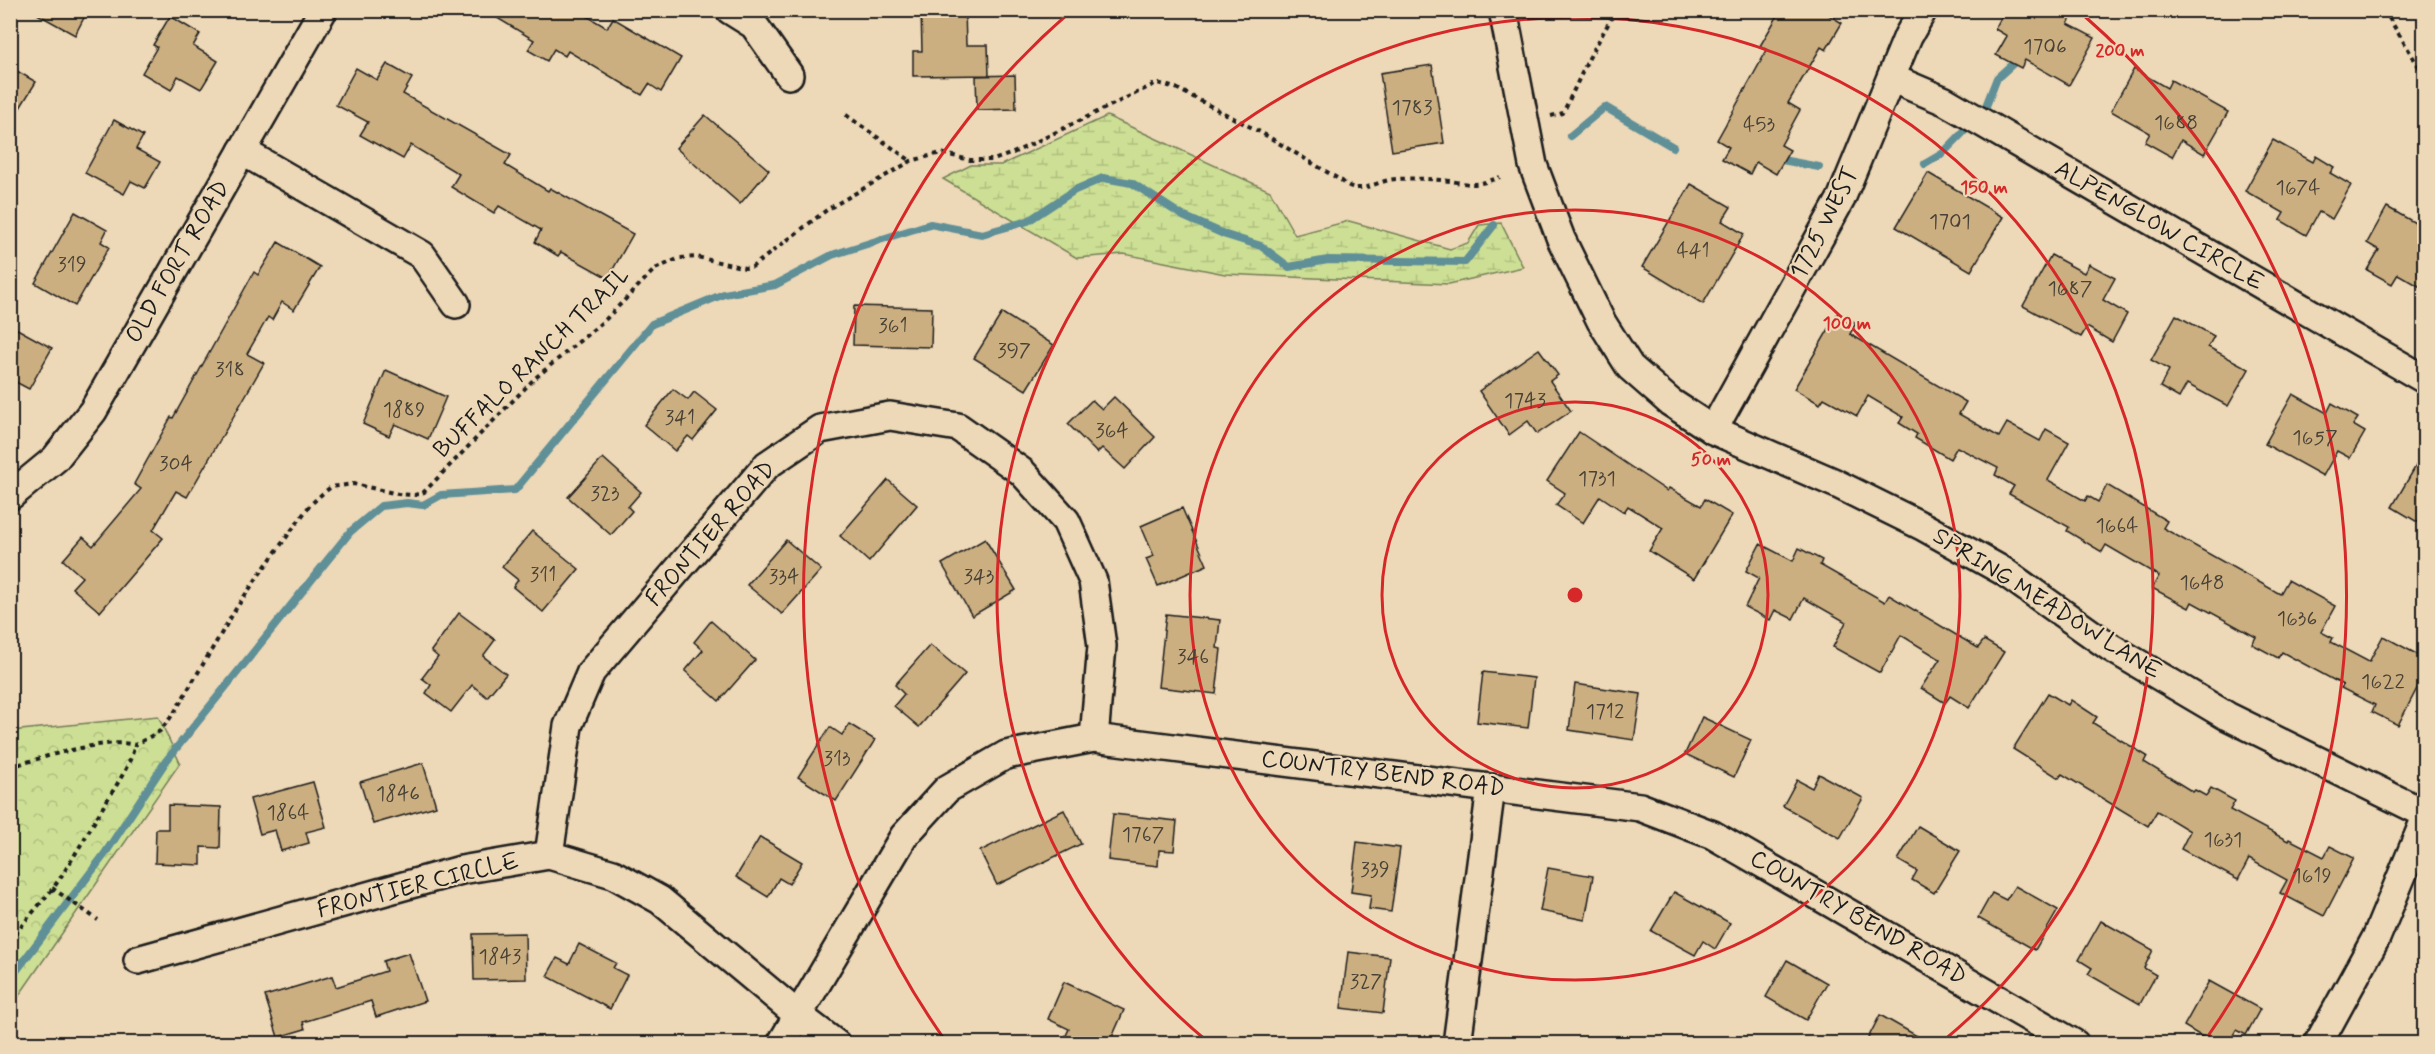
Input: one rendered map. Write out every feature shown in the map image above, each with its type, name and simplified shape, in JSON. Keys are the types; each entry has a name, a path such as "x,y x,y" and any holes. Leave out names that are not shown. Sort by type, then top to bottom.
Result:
{"street":[{"name":"OLD FORT ROAD","path":"10,496 55,459 93,411 323,10"},
{"path":"730,10 754,25 789,75"},
{"name":"SPRING MEADOW LANE","path":"1503,10 1533,165 1561,239 1602,321 1630,367 1670,402 1713,430 1835,483 1924,527 2003,571 2110,647 2227,716 2424,813"},
{"name":"1725 WEST","path":"1713,430 1841,199 1908,36 1923,10"},
{"name":"ALPENGLOW CIRCLE","path":"1891,78 1955,107 2424,379"},
{"path":"242,152 422,255 456,304"},
{"name":"FRONTIER ROAD","path":"549,855 568,726 591,672 767,465 820,429 890,416 958,427 1022,472 1066,521 1093,581 1102,646 1094,738"},
{"name":"COUNTRY BEND ROAD","path":"781,1044 904,836 947,789 1006,754 1094,738 1640,807 1713,834 2075,1044"},
{"path":"1457,1044 1491,788"},
{"path":"2318,1044 2376,938 2424,822"},
{"name":"FRONTIER CIRCLE","path":"138,960 460,870 549,855 613,874 660,900 836,1044"}],"path":[{"path":"1549,116 1563,113 1589,58 1616,10"},
{"path":"2384,10 2424,75"},
{"name":"BUFFALO RANCH TRAIL","path":"10,767 123,742 135,745 160,731 174,713 261,572 310,505 331,487 354,484 398,494 415,495 424,492 534,379 606,319 656,269 680,258 697,257 746,268 752,267 828,209 910,161 941,153 970,160 993,160 1013,153 1157,83 1176,88 1262,133 1342,181 1348,187 1355,189 1364,189 1382,181 1398,179 1448,180 1474,184 1500,177"},
{"path":"846,115 910,161"},
{"path":"10,942 23,922 52,888 120,780 132,757 135,745"},
{"path":"52,888 98,920"}],"green space":[{"path":"1107,116 1270,191 1295,235 1349,221 1450,249 1468,243 1479,225 1501,223 1523,267 1449,284 1225,274 1124,254 1077,258 943,179 971,165 1001,165"},
{"path":"158,716 180,763 11,1007 11,731"}],"building":[{"path":"30,10 88,10 75,35"},
{"path":"484,10 577,10 607,28 613,18 681,58 661,92 649,84 642,95 568,51 565,56 554,49 547,61 528,50 534,40"},
{"path":"921,10 965,10 966,45 988,45 989,75 913,76 913,51 922,51"},
{"path":"1781,10 1821,10 1842,23 1826,50 1821,47 1788,103 1800,110 1781,145 1790,150 1776,174 1756,162 1750,174 1722,159 1729,147 1717,140 1767,50 1760,46"},
{"path":"2005,10 2075,10 2068,24 2095,38 2069,85 2025,60 2021,68 1996,55 2007,36 1995,29"},
{"path":"170,16 200,34 193,46 218,61 201,89 178,76 171,90 142,73 157,47 153,45"},
{"path":"387,64 412,78 403,94 511,155 505,165 548,191 550,188 633,234 608,278 561,252 558,256 535,242 541,230 499,206 494,213 451,187 459,174 411,145 403,159 360,135 368,122 336,105 356,68 377,80"},
{"path":"1432,65 1444,143 1392,151 1380,73"},
{"path":"10,67 36,82 10,124"},
{"path":"2134,69 2167,88 2171,80 2228,112 2204,154 2181,140 2172,157 2145,142 2150,133 2111,111"},
{"path":"1015,75 1016,109 977,110 976,76"},
{"path":"705,115 769,170 740,204 676,148"},
{"path":"114,120 143,136 136,149 160,162 145,188 131,181 124,194 85,173"},
{"path":"2273,140 2313,162 2316,156 2334,167 2330,173 2351,185 2332,219 2319,212 2306,235 2280,220 2284,213 2245,191"},
{"path":"1928,173 2003,217 1971,271 1896,227"},
{"path":"1691,184 1731,207 1722,221 1744,234 1703,304 1642,267"},
{"path":"2387,207 2424,228 2424,289 2398,274 2392,284 2367,270 2379,250 2367,243"},
{"path":"75,212 107,230 101,242 109,247 75,306 35,283"},
{"path":"278,242 320,267 294,310 282,302 272,320 268,317 247,354 264,363 247,393 187,497 176,491 153,530 163,538 100,612 72,588 82,577 63,560 83,537 93,546 141,489 134,484 171,417 173,418 254,272 258,275"},
{"path":"2051,255 2084,273 2089,264 2115,278 2103,300 2127,314 2112,342 2087,327 2081,337 2023,306"},
{"path":"854,306 932,308 931,347 853,345"},
{"path":"1002,313 1054,345 1026,390 974,358"},
{"path":"1838,313 1856,323 1850,334 1966,402 1959,414 1999,437 2007,423 2040,441 2046,429 2069,442 2048,480 2085,501 2088,496 2098,502 2107,485 2167,521 2163,528 2280,594 2288,580 2335,606 2321,632 2333,638 2331,642 2369,662 2383,636 2424,658 2424,675 2398,725 2372,712 2375,705 2341,688 2343,685 2282,652 2278,658 2252,644 2256,637 2192,602 2189,608 2152,588 2159,576 2106,545 2102,552 2067,531 2069,527 2009,494 2014,486 1995,475 1998,468 1957,447 1950,459 1915,438 1917,434 1899,423 1903,417 1868,396 1857,416 1824,398 1820,404 1794,389"},
{"path":"2176,315 2214,336 2208,347 2249,369 2228,406 2187,384 2179,398 2160,387 2169,370 2151,360"},
{"path":"10,325 52,348 29,389 10,379"},
{"path":"1539,349 1558,375 1550,381 1571,411 1537,434 1528,421 1509,435 1479,391"},
{"path":"386,370 446,397 428,439 395,424 389,436 363,424"},
{"path":"673,389 688,400 694,392 717,410 693,440 688,436 675,451 644,425"},
{"path":"2293,394 2327,413 2332,403 2358,418 2353,425 2365,432 2350,458 2337,451 2323,476 2265,444"},
{"path":"1114,397 1155,437 1125,469 1102,448 1097,453 1068,424 1092,400 1102,409"},
{"path":"1579,432 1667,491 1669,488 1701,506 1705,499 1732,515 1694,579 1649,551 1663,528 1628,506 1624,512 1600,496 1583,523 1556,505 1565,493 1547,481"},
{"path":"2424,452 2424,526 2392,507"},
{"path":"603,458 641,492 628,507 632,511 611,535 568,497"},
{"path":"888,480 917,505 869,562 840,536"},
{"path":"1182,508 1207,565 1158,586 1146,559 1154,556 1141,526"},
{"path":"532,531 579,569 543,612 513,587 518,580 502,567"},
{"path":"985,539 1016,590 972,616 942,564"},
{"path":"786,540 821,570 782,614 747,585"},
{"path":"1760,544 1793,561 1799,548 1822,560 1820,565 1885,602 1889,595 1978,648 1984,640 2004,652 1969,708 1950,696 1945,703 1921,688 1940,659 1901,635 1880,673 1833,647 1846,622 1804,598 1793,619 1775,610 1770,620 1745,607 1759,578 1746,571"},
{"path":"459,613 495,640 483,656 506,674 487,697 472,685 451,712 426,693 431,685 422,678 438,657 431,651"},
{"path":"1166,614 1220,620 1217,648 1221,649 1216,694 1158,687"},
{"path":"711,621 755,660 719,701 685,671 703,650 694,642"},
{"path":"930,645 965,674 919,727 894,706 904,694 895,685"},
{"path":"1483,672 1534,678 1528,728 1477,722"},
{"path":"1575,684 1641,694 1634,740 1569,730"},
{"path":"2048,693 2068,705 2071,700 2097,717 2093,723 2147,756 2144,762 2193,792 2195,790 2206,796 2211,788 2235,801 2230,810 2288,841 2289,839 2324,857 2330,846 2354,858 2324,916 2280,893 2287,880 2249,859 2238,880 2181,849 2190,831 2157,811 2148,826 2062,774 2059,778 2013,749"},
{"path":"1702,717 1751,740 1734,777 1685,754"},
{"path":"849,724 875,740 836,801 798,777 830,727 842,735"},
{"path":"423,763 436,806 373,824 360,782"},
{"path":"1819,774 1863,798 1840,838 1783,806 1797,780 1812,788"},
{"path":"313,782 326,827 306,832 309,843 281,851 275,830 260,834 250,799"},
{"path":"168,805 221,807 220,848 201,847 201,865 155,863 156,829 168,829"},
{"path":"1064,810 1081,844 997,885 980,851"},
{"path":"1113,814 1177,821 1174,851 1159,850 1158,866 1108,860"},
{"path":"1918,826 1960,851 1934,893 1912,880 1917,871 1898,860"},
{"path":"760,837 802,862 789,884 779,878 768,897 736,877"},
{"path":"1357,842 1400,848 1391,912 1369,909 1371,895 1351,892"},
{"path":"1548,868 1593,876 1585,920 1540,911"},
{"path":"2015,886 2058,910 2035,950 1978,918 1992,893 2006,900"},
{"path":"1674,892 1730,923 1715,949 1703,941 1695,955 1651,931"},
{"path":"2101,921 2153,950 2144,968 2156,975 2140,1004 2088,974 2092,968 2079,960"},
{"path":"525,933 526,979 474,980 473,934"},
{"path":"579,944 616,963 613,968 627,975 610,1009 547,976 557,958 569,964"},
{"path":"1348,952 1390,957 1383,1013 1341,1008"},
{"path":"409,953 425,1001 376,1017 371,1001 303,1022 305,1029 278,1037 265,996 332,976 336,987 386,971 383,961"},
{"path":"1787,960 1827,983 1806,1020 1766,997"},
{"path":"2209,981 2260,1009 2246,1035 2237,1030 2229,1044 2214,1044 2184,1026"},
{"path":"1064,982 1124,1010 1109,1044 1062,1044 1069,1029 1048,1019"},
{"path":"1880,1015 1931,1044 1865,1044"}],"waterway":[{"path":"1925,164 1942,154 1984,111 1997,78 2019,58"},
{"path":"1570,136 1605,107 1673,147"},
{"path":"1777,159 1819,167"},
{"path":"10,979 104,855 166,761 350,532 381,506 407,503 423,505 441,495 515,490 652,324 724,294 775,285 832,255 930,224 982,234 1028,221 1075,190 1103,178 1132,183 1183,216 1226,235 1261,246 1289,267 1328,260 1465,262 1494,225"}]}
